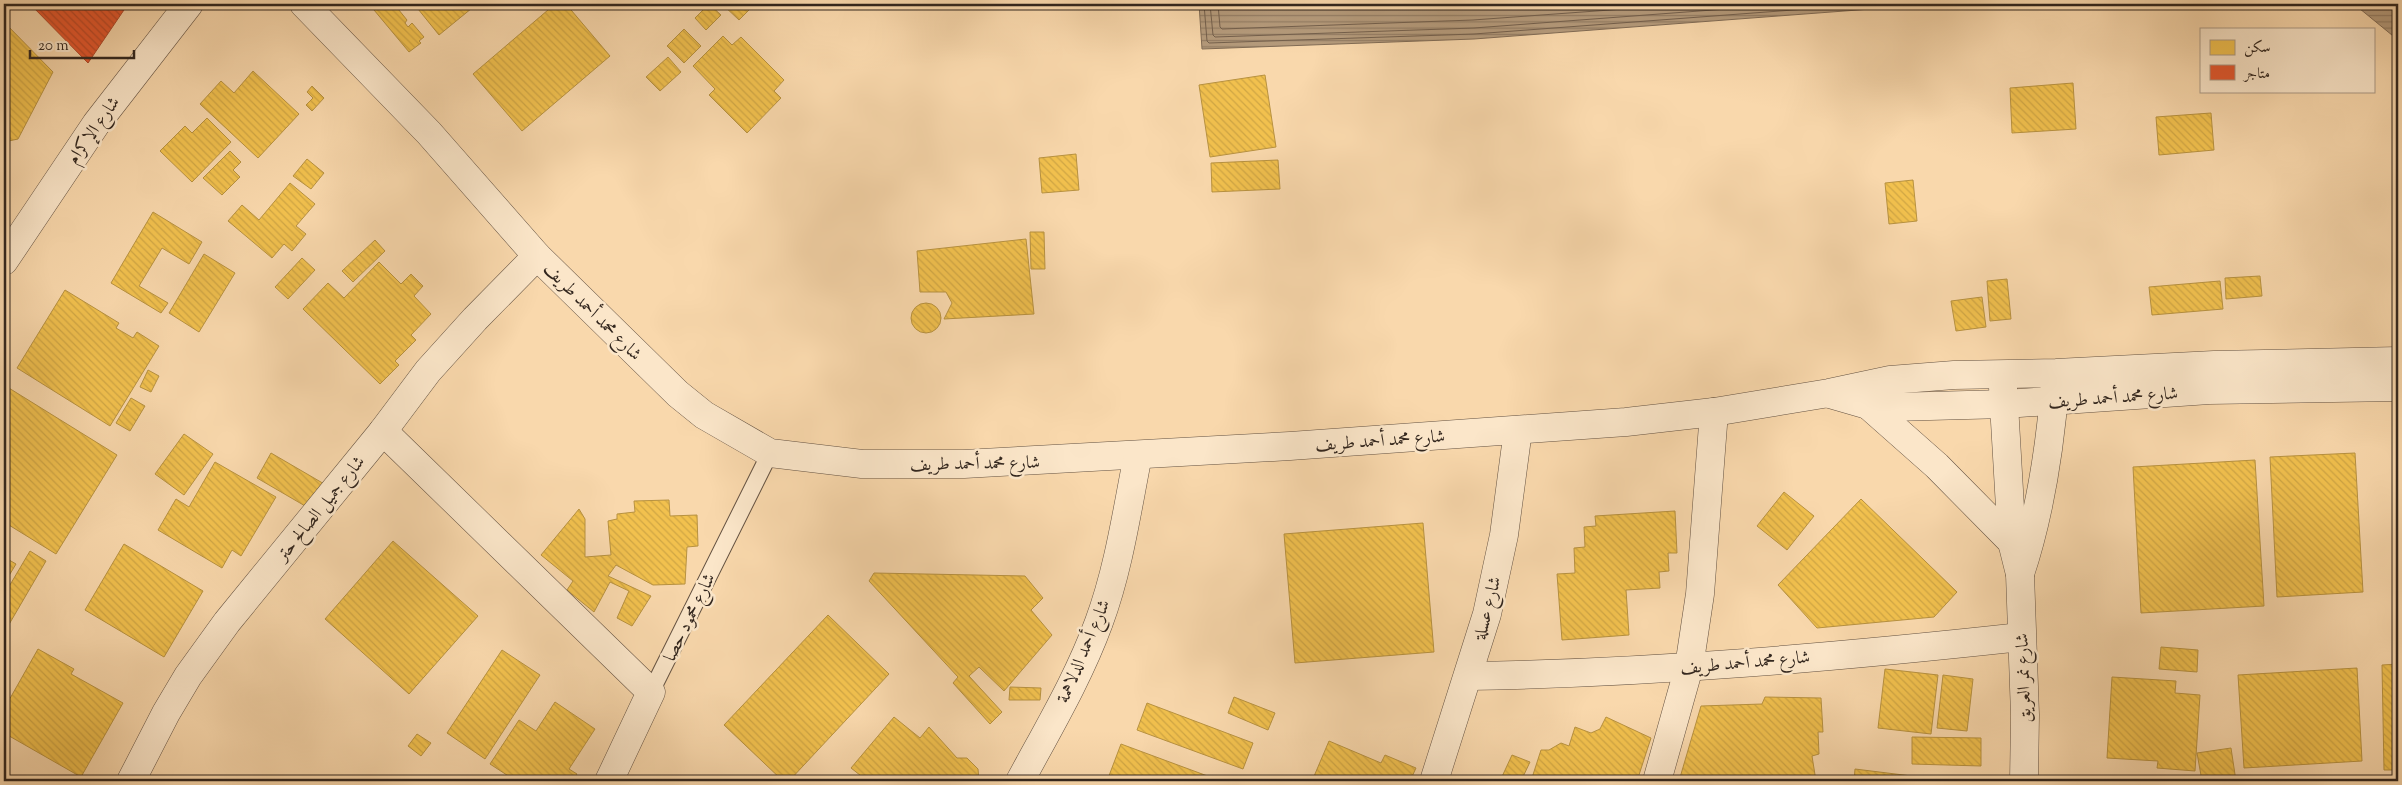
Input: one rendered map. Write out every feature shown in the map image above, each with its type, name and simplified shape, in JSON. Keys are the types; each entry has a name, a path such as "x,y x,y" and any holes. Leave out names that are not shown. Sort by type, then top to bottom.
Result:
{"street":[{"name":"شارع الإكرام","path":"4,261 96,124 189,4"},
{"name":"شارع محمد أحمد طريف","path":"304,4 429,134 538,256 678,394 704,415 770,454 862,464 964,464 1138,455 1626,422 1714,412 1829,393 1890,380 2214,365 2398,361"},
{"name":"شارع جميل الصالح حتر","path":"131,781 166,713 221,630 383,431 428,371 475,319 538,256"},
{"name":"شارع نمر العريق","path":"2020,574 2031,540 2054,401 2056,373"},
{"name":"شارع نمر العريق","path":"2002,374 2012,542 2020,574 2025,716 2024,781"},
{"name":"شارع محمد أحمد طريف","path":"1829,393 1868,405 1892,407 2005,404 2209,390 2398,387"},
{"path":"1868,405 1937,466 2012,542"},
{"path":"1657,781 1689,667 1700,594 1714,412"},
{"name":"شارع عسلة","path":"1434,781 1487,614 1504,535 1518,430"},
{"path":"383,431 651,692"},
{"name":"شارع أحمد الدلاهمة","path":"1020,781 1074,680 1100,621 1117,562 1138,455"},
{"name":"شارع محمد أحمد طريف","path":"1468,676 1577,674 1760,663 2021,637"},
{"name":"شارع محمود حصا","path":"609,781 651,692"}],"lane":[{"name":"شارع محمود حصا","path":"651,692 770,454"}],"water":[{"path":"1199,4 1937,4 1474,39 1202,49"},
{"path":"2354,4 2398,4 2398,40"}],"building: سكن":[{"path":"369,4 394,4 407,20 405,23 408,27 412,23 424,37 419,41 421,43 409,52"},
{"path":"414,4 477,4 439,35"},
{"path":"555,4 566,4 610,56 522,131 473,74"},
{"path":"709,4 721,15 706,30 695,18"},
{"path":"722,4 755,4 739,20"},
{"path":"4,22 53,72 18,139 4,142"},
{"path":"684,29 701,46 684,63 667,46"},
{"path":"723,36 732,45 741,37 784,80 774,91 781,98 747,133 709,95 715,89 693,66"},
{"path":"668,57 681,72 660,91 646,77"},
{"path":"253,71 299,114 258,158 200,104 221,81 234,93"},
{"path":"1265,75 1276,147 1210,157 1199,85"},
{"path":"2073,83 2076,129 2012,133 2010,88"},
{"path":"312,86 324,98 312,111 306,105 313,98 307,92"},
{"path":"2211,113 2214,150 2159,155 2156,117"},
{"path":"207,118 231,142 192,182 160,151 185,126 192,133"},
{"path":"230,151 241,162 233,170 240,177 222,195 203,178"},
{"path":"1076,154 1079,190 1042,193 1039,158"},
{"path":"307,159 324,173 311,189 293,176"},
{"path":"1278,160 1280,189 1212,192 1211,163"},
{"path":"1913,180 1917,221 1889,224 1885,183"},
{"path":"290,183 315,204 296,226 306,234 292,251 284,244 272,258 228,221 242,205 259,220"},
{"path":"153,212 202,242 189,264 162,248 139,286 168,303 161,313 111,283"},
{"path":"1030,232 1044,232 1045,269 1031,269"},
{"path":"1026,239 1034,314 944,319 952,303 946,292 920,292 917,251"},
{"path":"375,240 385,251 353,282 342,271"},
{"path":"204,254 235,273 199,332 169,313"},
{"path":"302,258 315,270 288,299 275,287"},
{"path":"379,262 401,284 411,274 423,286 414,296 431,314 411,335 416,340 395,361 399,365 380,384 303,309 328,283 344,298"},
{"path":"2260,276 2262,296 2226,299 2225,278"},
{"path":"2007,279 2011,319 1990,321 1987,281"},
{"path":"2220,281 2223,309 2152,315 2149,287"},
{"path":"65,290 119,323 116,328 133,338 137,332 159,346 110,426 17,368"},
{"path":"1982,297 1986,327 1956,331 1951,301"},
{"path":"926,303 937,307 941,318 937,329 926,333 915,329 911,318 915,307"},
{"path":"148,370 159,376 151,392 140,387"},
{"path":"4,385 117,455 56,554 4,522"},
{"path":"131,398 145,406 130,431 116,423"},
{"path":"184,434 213,454 184,495 155,474"},
{"path":"271,453 326,485 312,510 257,478"},
{"path":"2355,453 2363,592 2277,597 2270,457"},
{"path":"2255,460 2264,606 2141,613 2133,467"},
{"path":"215,462 276,497 241,556 232,550 222,568 158,530 176,499 189,507"},
{"path":"1784,492 1814,516 1787,550 1757,526"},
{"path":"1861,499 1957,592 1934,617 1817,628 1778,585"},
{"path":"669,500 670,516 697,515 698,546 687,547 685,584 653,585 616,565 608,576 651,596 632,626 617,618 629,591 610,582 594,612 567,590 573,581 541,555 579,509 585,519 585,557 611,555 608,521 617,519 617,514 635,512 634,501"},
{"path":"1675,511 1677,553 1668,553 1669,571 1659,572 1660,588 1626,590 1629,635 1562,640 1557,574 1575,573 1574,548 1585,547 1584,527 1596,526 1595,516"},
{"path":"1423,523 1434,652 1295,663 1284,534"},
{"path":"393,541 478,616 409,694 325,619"},
{"path":"124,544 203,591 164,657 85,610"},
{"path":"30,551 46,561 4,633 4,595"},
{"path":"4,557 16,564 4,584"},
{"path":"874,573 1025,576 1043,598 1031,610 1052,635 1004,691 979,667 969,676 1002,712 990,724 953,683 958,677 869,581"},
{"path":"828,615 889,674 789,781 783,781 724,725"},
{"path":"2161,647 2198,650 2197,672 2159,669"},
{"path":"38,649 74,669 71,674 123,703 81,777 4,733 4,709"},
{"path":"502,650 540,675 485,759 447,733"},
{"path":"2398,664 2398,770 2384,770 2382,665"},
{"path":"2357,668 2362,761 2244,768 2238,675"},
{"path":"1885,669 1938,675 1931,734 1878,728"},
{"path":"1943,675 1973,679 1967,731 1937,728"},
{"path":"2112,677 2176,681 2175,693 2200,695 2195,771 2157,768 2158,761 2107,758"},
{"path":"1010,687 1041,688 1040,700 1009,700"},
{"path":"1234,697 1275,713 1268,730 1228,713"},
{"path":"1765,697 1821,698 1823,732 1818,732 1819,754 1812,756 1816,781 1679,781 1701,706 1762,704"},
{"path":"555,702 595,729 569,769 577,774 572,781 516,781 490,764 519,720 536,731"},
{"path":"1147,703 1253,743 1243,769 1137,730"},
{"path":"894,717 920,738 929,727 957,758 967,758 978,769 979,781 862,781 865,779 851,768"},
{"path":"1606,717 1651,738 1637,781 1531,781 1541,750 1549,750 1561,743 1569,746 1575,727 1591,733 1600,729"},
{"path":"417,734 431,743 421,756 408,746"},
{"path":"1912,737 1981,738 1981,766 1912,764"},
{"path":"1329,741 1381,763 1385,755 1416,768 1410,781 1312,781"},
{"path":"1121,744 1221,781 1107,781"},
{"path":"2231,748 2236,781 2202,781 2197,753"},
{"path":"1512,755 1530,762 1521,781 1500,781"},
{"path":"1855,769 1952,781 1854,781"}],"building: متاجر":[{"path":"30,4 128,4 88,63"}]}
